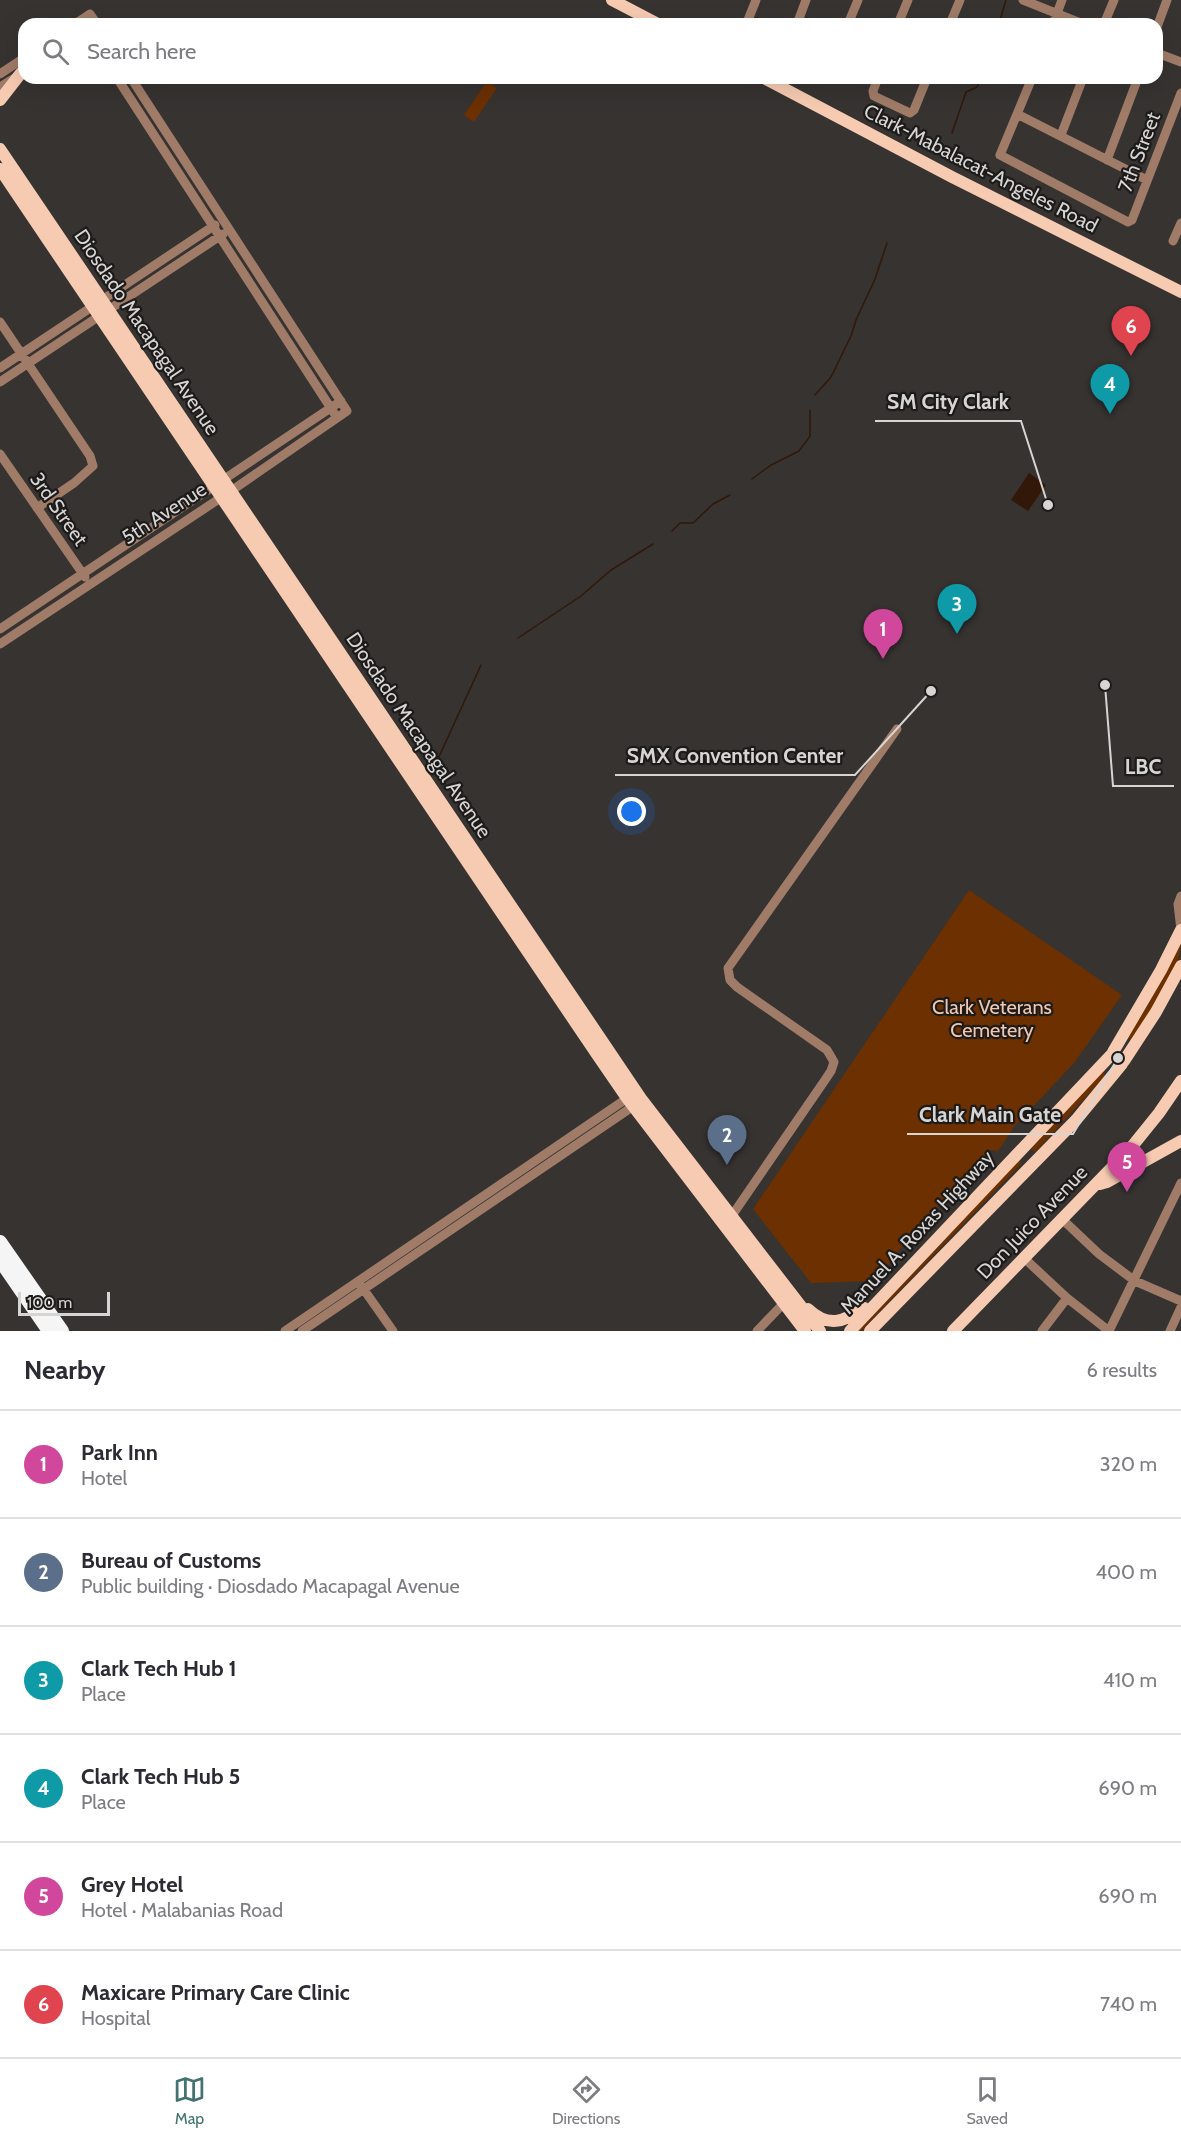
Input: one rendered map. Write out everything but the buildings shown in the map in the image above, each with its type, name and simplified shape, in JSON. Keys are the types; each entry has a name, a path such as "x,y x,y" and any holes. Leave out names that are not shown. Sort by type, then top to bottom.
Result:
{"highway":[{"path":"0,1242 62,1331"},
{"path":"0,1260 49,1331"}],"main road":[{"path":"612,0 646,18"},
{"path":"0,100 18,77"},
{"name":"Clark-Mabalacat-Angeles Road","path":"775,84 952,177 1181,292"},
{"name":"Diosdado Macapagal Avenue","path":"0,149 101,309"},
{"name":"Diosdado Macapagal Avenue","path":"0,169 101,309 635,1099 805,1331"},
{"name":"Manuel A. Roxas Highway","path":"850,1331 1110,1057 1161,970 1181,930"},
{"name":"Manuel A. Roxas Highway","path":"870,1331 1076,1120 1135,1046 1181,966"},
{"path":"1122,1038 1135,1046"},
{"path":"1110,1057 1121,1066"},
{"name":"Don Juico Avenue","path":"953,1331 1097,1185 1151,1122 1181,1081"},
{"name":"Diosdado Macapagal Avenue","path":"635,1099 820,1331"},
{"path":"1097,1185 1107,1182 1181,1141"},
{"path":"791,1294 813,1314 833,1321 849,1318 880,1299"}],"street":[{"path":"749,18 756,0"},
{"path":"799,18 806,0"},
{"path":"850,18 858,0"},
{"path":"900,18 908,0"},
{"path":"952,18 960,0"},
{"path":"1023,0 1067,18"},
{"path":"1055,18 1062,0"},
{"path":"1106,18 1114,0"},
{"path":"1160,18 1167,0"},
{"path":"1163,55 1181,62"},
{"path":"0,74 18,62"},
{"path":"0,87 18,75"},
{"path":"121,84 337,418"},
{"path":"135,84 341,401"},
{"path":"876,84 874,96 910,113 914,110 925,84"},
{"path":"1030,84 1018,115 1147,180"},
{"path":"1061,135 1081,84"},
{"path":"1107,160 1136,84"},
{"name":"7th Street","path":"1018,115 1000,155 1128,222 1132,220 1181,93"},
{"path":"0,382 28,364 223,220"},
{"path":"1173,241 1181,223"},
{"path":"0,368 229,230"},
{"path":"0,322 90,456 93,466 81,478 37,508"},
{"name":"5th Avenue","path":"0,629 83,574 222,488 337,418 347,411 341,401 222,488 89,584 0,644"},
{"name":"3rd Street","path":"0,454 89,584"},
{"path":"731,1217 831,1071 834,1062 823,1047 737,987 730,980 728,968 897,729"},
{"path":"1179,900 1181,930"},
{"path":"285,1331 360,1286 635,1099"},
{"path":"1024,1258 1067,1298 1109,1331 1181,1183"},
{"path":"1062,1219 1099,1254 1135,1281 1181,1301"},
{"path":"302,1331 360,1286"},
{"path":"360,1286 393,1331"},
{"path":"1042,1331 1067,1298"},
{"path":"757,1331 783,1304"},
{"path":"1170,1331 1181,1307"}],"green space":[{"path":"485,84 491,84 497,88 474,122 464,115"},
{"name":"Clark Veterans Cemetery","path":"969,890 1122,995 1074,1063 1014,1127 998,1151 991,1150 908,1238 891,1262 873,1281 811,1283 753,1209"},
{"path":"1181,939 1180,952 1171,979 1130,1040 1128,1036 1149,1003"},
{"path":"1101,1073 1104,1073 1104,1077 1035,1152 1033,1151 1031,1149"},
{"path":"1018,1161 1021,1162 1020,1165 861,1331 856,1331"}],"shaded area":[{"path":"1029,473 1046,485 1028,511 1011,500"}],"waterway":[{"path":"1001,18 1006,0"},
{"path":"952,133 966,92 978,84"},
{"path":"815,395 831,377 851,336 875,279 887,243"},
{"path":"752,479 771,465 799,451 810,436 810,410"},
{"path":"672,531 680,523 693,523 713,504 730,495"},
{"path":"518,638 581,596 611,570 653,544"},
{"path":"432,772 481,665"}],"place":[{"name":"Maxicare Primary Care Clinic","path":"1131,356"},
{"name":"Clark Tech Hub 5","path":"1110,414"},
{"name":"SM City Clark","path":"1048,505"},
{"name":"Clark Tech Hub 1","path":"957,634"},
{"name":"Park Inn","path":"883,659"},
{"name":"LBC","path":"1105,685"},
{"name":"SMX Convention Center","path":"931,691"},
{"name":"Clark Main Gate","path":"1118,1058"},
{"name":"Bureau of Customs","path":"727,1165"},
{"name":"Grey Hotel","path":"1127,1192"}]}
